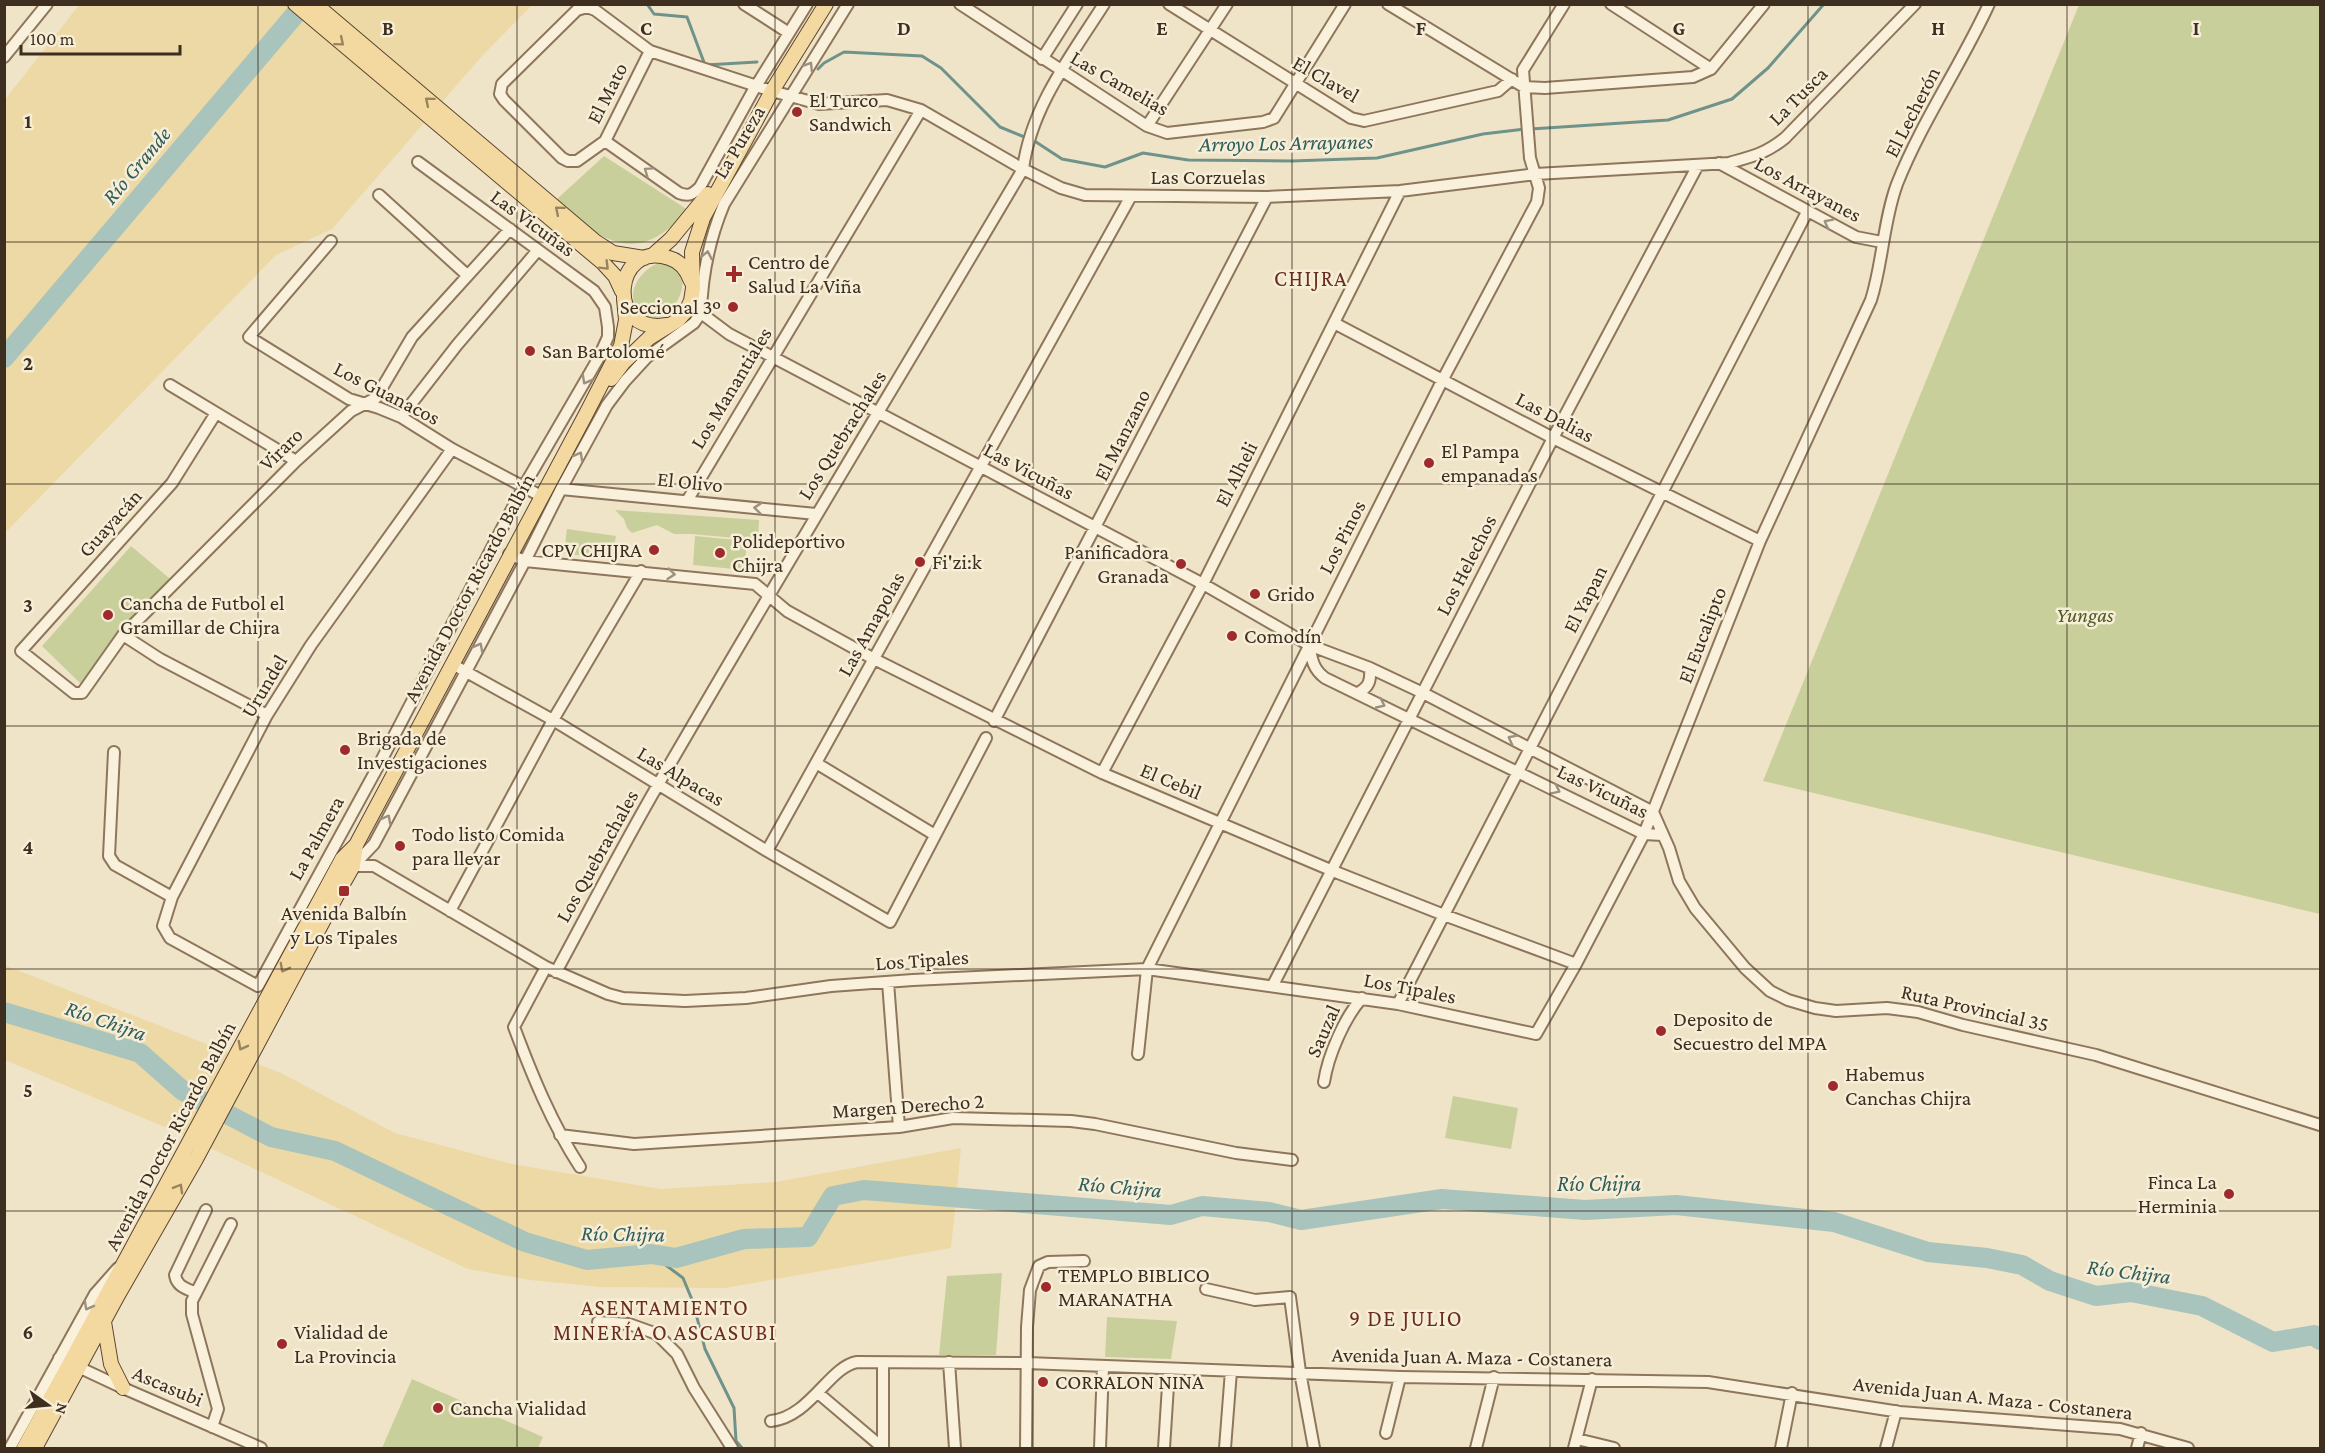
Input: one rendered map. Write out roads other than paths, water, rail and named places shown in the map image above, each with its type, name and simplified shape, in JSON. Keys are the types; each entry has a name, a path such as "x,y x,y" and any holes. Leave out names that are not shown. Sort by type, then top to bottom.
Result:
{"main road":[{"path":"295,4 596,242 613,253 667,257 676,261 690,277 692,295"},
{"path":"315,4 603,263 615,276 629,311 636,319 658,326 673,322"},
{"path":"586,414 621,346 626,320 623,295 628,271 671,238 702,202 742,142 826,4"},
{"path":"586,414 623,363 649,338 686,311 692,295 692,252 697,234 742,142"},
{"name":"Avenida Doctor Ricardo Balbín","path":"35,1449 70,1363 104,1322 586,414"},
{"name":"Avenida Doctor Ricardo Balbín","path":"24,1449 126,1263 191,1156"},
{"path":"104,1322 109,1356 123,1388"}],"street":[{"path":"4,57 48,4"},
{"path":"744,4 789,33"},
{"path":"604,141 679,193 686,196 693,194 700,187 756,86 807,4"},
{"name":"La Pureza","path":"701,313 706,254 724,204 848,4"},
{"path":"1042,59 1077,4"},
{"name":"Los Quebrachales","path":"560,1135 529,1067 514,1027 551,969 816,514 879,414 1023,169 1025,154 1041,106 1104,4"},
{"name":"El Clavel","path":"1169,4 1351,118 1364,121 1498,92 1512,79"},
{"path":"1147,126 1227,4"},
{"name":"Las Camelias","path":"964,6 1061,72 1147,126 1167,133 1263,122 1274,118 1346,4"},
{"path":"1388,4 1524,87 1545,88 1693,77 1711,69 1764,4"},
{"path":"1536,174 1530,158 1523,70 1564,4"},
{"path":"1611,4 1711,69"},
{"name":"La Tusca","path":"1684,166 1719,163 1769,151 1785,138 1915,4"},
{"name":"El Lecherón","path":"1882,242 1897,185 1915,142 1975,35 1989,4"},
{"name":"Las Corzuelas","path":"562,158 500,94 502,84 577,10 587,7 595,10 650,51 772,91 819,104 887,100 921,110 1023,169 1061,188 1085,195 1267,197 1400,191 1536,174 1684,166"},
{"name":"El Mato","path":"562,158 577,161 604,141 650,51"},
{"name":"Los Manantiales","path":"687,501 921,110"},
{"name":"Las Vicuñas","path":"418,162 600,298 608,327"},
{"name":"Los Arrayanes","path":"1719,163 1856,237 1882,242"},
{"name":"Los Helechos","path":"1273,986 1553,438 1698,165"},
{"name":"Los Pinos","path":"1138,1054 1147,969 1443,379 1537,202 1539,188 1536,174"},
{"name":"El Alheli","path":"1102,773 1203,584 1400,191"},
{"path":"379,195 467,275"},
{"name":"Las Amapolas","path":"767,851 1131,196"},
{"name":"El Manzano","path":"994,721 1267,197"},
{"name":"El Yapan","path":"1398,1004 1807,212"},
{"name":"Viraro","path":"74,693 82,693 123,635 296,461 351,411 376,398 412,337 510,229"},
{"name":"Los Guanacos","path":"331,241 249,337 349,399 401,417 452,449 541,496"},
{"name":"El Eucalipto","path":"1536,1034 1576,964 1644,834 1760,541 1871,300 1878,278 1882,242"},
{"path":"401,417 457,345 538,250"},
{"name":"Las Vicuñas","path":"692,295 701,313 729,334 771,358 1203,584 1309,645 1370,668 1423,693 1653,812 1662,835 1644,834 1317,672 1312,662 1309,645"},
{"path":"347,862 374,844 561,489 608,405 625,381 647,357 694,323 701,313"},
{"name":"Las Vicuñas","path":"673,322 694,323 729,334"},
{"name":"Las Dalias","path":"1334,323 1660,493 1760,541"},
{"name":"La Palmera","path":"258,986 381,761 524,486 598,359 608,337 608,327"},
{"path":"170,385 296,461"},
{"name":"Guayacán","path":"74,693 21,651 172,483 216,413"},
{"name":"Urundel","path":"258,986 170,938 163,926 172,897 267,715 311,645 452,449"},
{"name":"El Olivo","path":"561,489 816,514"},
{"path":"510,554 525,561"},
{"name":"El Cebil","path":"525,561 755,584 787,611 874,659 1102,773 1333,871 1576,964"},
{"path":"450,911 553,720 641,571"},
{"path":"474,581 491,590"},
{"path":"123,635 160,659 267,715"},
{"name":"Las Alpacas","path":"452,664 553,720 767,851 890,922 935,835"},
{"path":"1358,693 1368,686 1370,668"},
{"path":"816,763 935,835 986,738"},
{"path":"114,752 109,856 115,865 172,897"},
{"path":"381,761 397,768"},
{"name":"Ruta Provincial 35","path":"1662,835 1669,848 1678,880 1695,908 1745,968 1770,991 1788,1000 1836,1011 1887,1008 1918,1012 1964,1025 2096,1055 2320,1125"},
{"name":"Los Tipales","path":"347,862 374,866 551,969 608,994 641,1000 746,998 831,986 1147,969 1398,1004 1536,1034"},
{"path":"888,982 899,1127"},
{"name":"Sauzal","path":"1324,1082 1327,1065 1352,1009 1362,998"},
{"name":"Margen Derecho 2","path":"560,1135 634,1144 899,1127 953,1118 1071,1121 1236,1153 1292,1160"},
{"path":"560,1135 580,1167"},
{"path":"196,1293 180,1286 176,1282 175,1275 206,1210"},
{"path":"212,1427 218,1409 192,1314 192,1301 231,1224"},
{"path":"1026,1449 1026,1327 1030,1290 1040,1266 1048,1262 1084,1261"},
{"path":"1206,1289 1255,1300 1290,1297 1300,1372 1314,1449"},
{"path":"598,1322 629,1324 657,1334 677,1354 700,1398 732,1449"},
{"path":"949,1362 955,1449"},
{"path":"10,1449 70,1363"},
{"name":"Ascasubi","path":"70,1363 261,1449"},
{"name":"Avenida Juan A. Maza - Costanera","path":"771,1421 782,1420 796,1411 818,1393 847,1363 1027,1363 1400,1377 1708,1382 1792,1393 1896,1411 2120,1429 2141,1433 2188,1449"},
{"path":"883,1363 883,1448"},
{"path":"1100,1449 1103,1366"},
{"path":"1164,1449 1169,1370"},
{"path":"1226,1449 1231,1371"},
{"path":"1386,1433 1400,1377"},
{"path":"1476,1449 1494,1377"},
{"path":"1592,1379 1575,1444 1614,1449"},
{"path":"818,1393 883,1448"},
{"path":"1780,1449 1792,1393"},
{"path":"1886,1449 1896,1411"},
{"path":"2137,1449 2141,1433"}],"waterway":[{"name":"Río Grande","path":"4,358 304,4"},
{"name":"Arroyo Los Arrayanes","path":"647,4 654,14 687,17 705,65 757,62"},
{"name":"Arroyo Los Arrayanes","path":"1531,129 1668,120 1732,99 1768,68 1824,4"},
{"name":"Arroyo Los Arrayanes","path":"818,69 844,52 922,56 941,68 1000,127 1027,138"},
{"name":"Arroyo Los Arrayanes","path":"1033,140 1062,159 1105,167 1143,153 1188,160 1292,161 1377,158 1483,134 1525,129"},
{"name":"Río Chijra","path":"4,1012 140,1053 183,1091 271,1137 335,1151 525,1242 587,1260 651,1254 676,1258 744,1239 808,1237 833,1196 864,1190 1171,1215 1202,1206 1269,1212 1301,1220 1442,1199 1585,1210 1676,1205 1834,1222 1928,1252 1987,1258 2022,1265 2050,1281 2096,1296 2131,1292 2202,1306 2273,1342 2314,1335 2320,1340"},
{"path":"651,1254 683,1278 693,1302 705,1349 734,1408 736,1441 742,1448"}],"place":[{"name":"El Turco Sandwich","path":"797,112"},
{"name":"Centro de Salud La Viña","path":"734,274"},
{"name":"Seccional 3º","path":"733,307"},
{"name":"San Bartolomé","path":"530,351"},
{"name":"El Pampa empanadas","path":"1429,463"},
{"name":"CPV CHIJRA","path":"654,550"},
{"name":"Polideportivo Chijra","path":"720,553"},
{"name":"Fi'zi:k","path":"920,562"},
{"name":"Panificadora Granada","path":"1181,564"},
{"name":"Grido","path":"1255,594"},
{"name":"Cancha de Futbol el Gramillar de Chijra","path":"108,615"},
{"name":"Comodín","path":"1232,636"},
{"name":"Brigada de Investigaciones","path":"345,750"},
{"name":"Todo listo Comida para llevar","path":"400,846"},
{"name":"Avenida Balbín y Los Tipales","path":"344,891"},
{"name":"Deposito de Secuestro del MPA","path":"1661,1031"},
{"name":"Habemus Canchas Chijra","path":"1833,1086"},
{"name":"Finca La Herminia","path":"2229,1194"},
{"name":"TEMPLO BIBLICO MARANATHA","path":"1046,1287"},
{"name":"Vialidad de La Provincia","path":"282,1344"},
{"name":"CORRALON NINA","path":"1043,1382"},
{"name":"Cancha Vialidad","path":"438,1408"}],"district":[{"name":"CHIJRA","path":"1311,278"},
{"name":"9 DE JULIO","path":"1406,1318"},
{"name":"ASENTAMIENTO MINERÍA O ASCASUBI","path":"665,1320"}],"park label":[{"name":"Yungas","path":"2085,615"}]}
